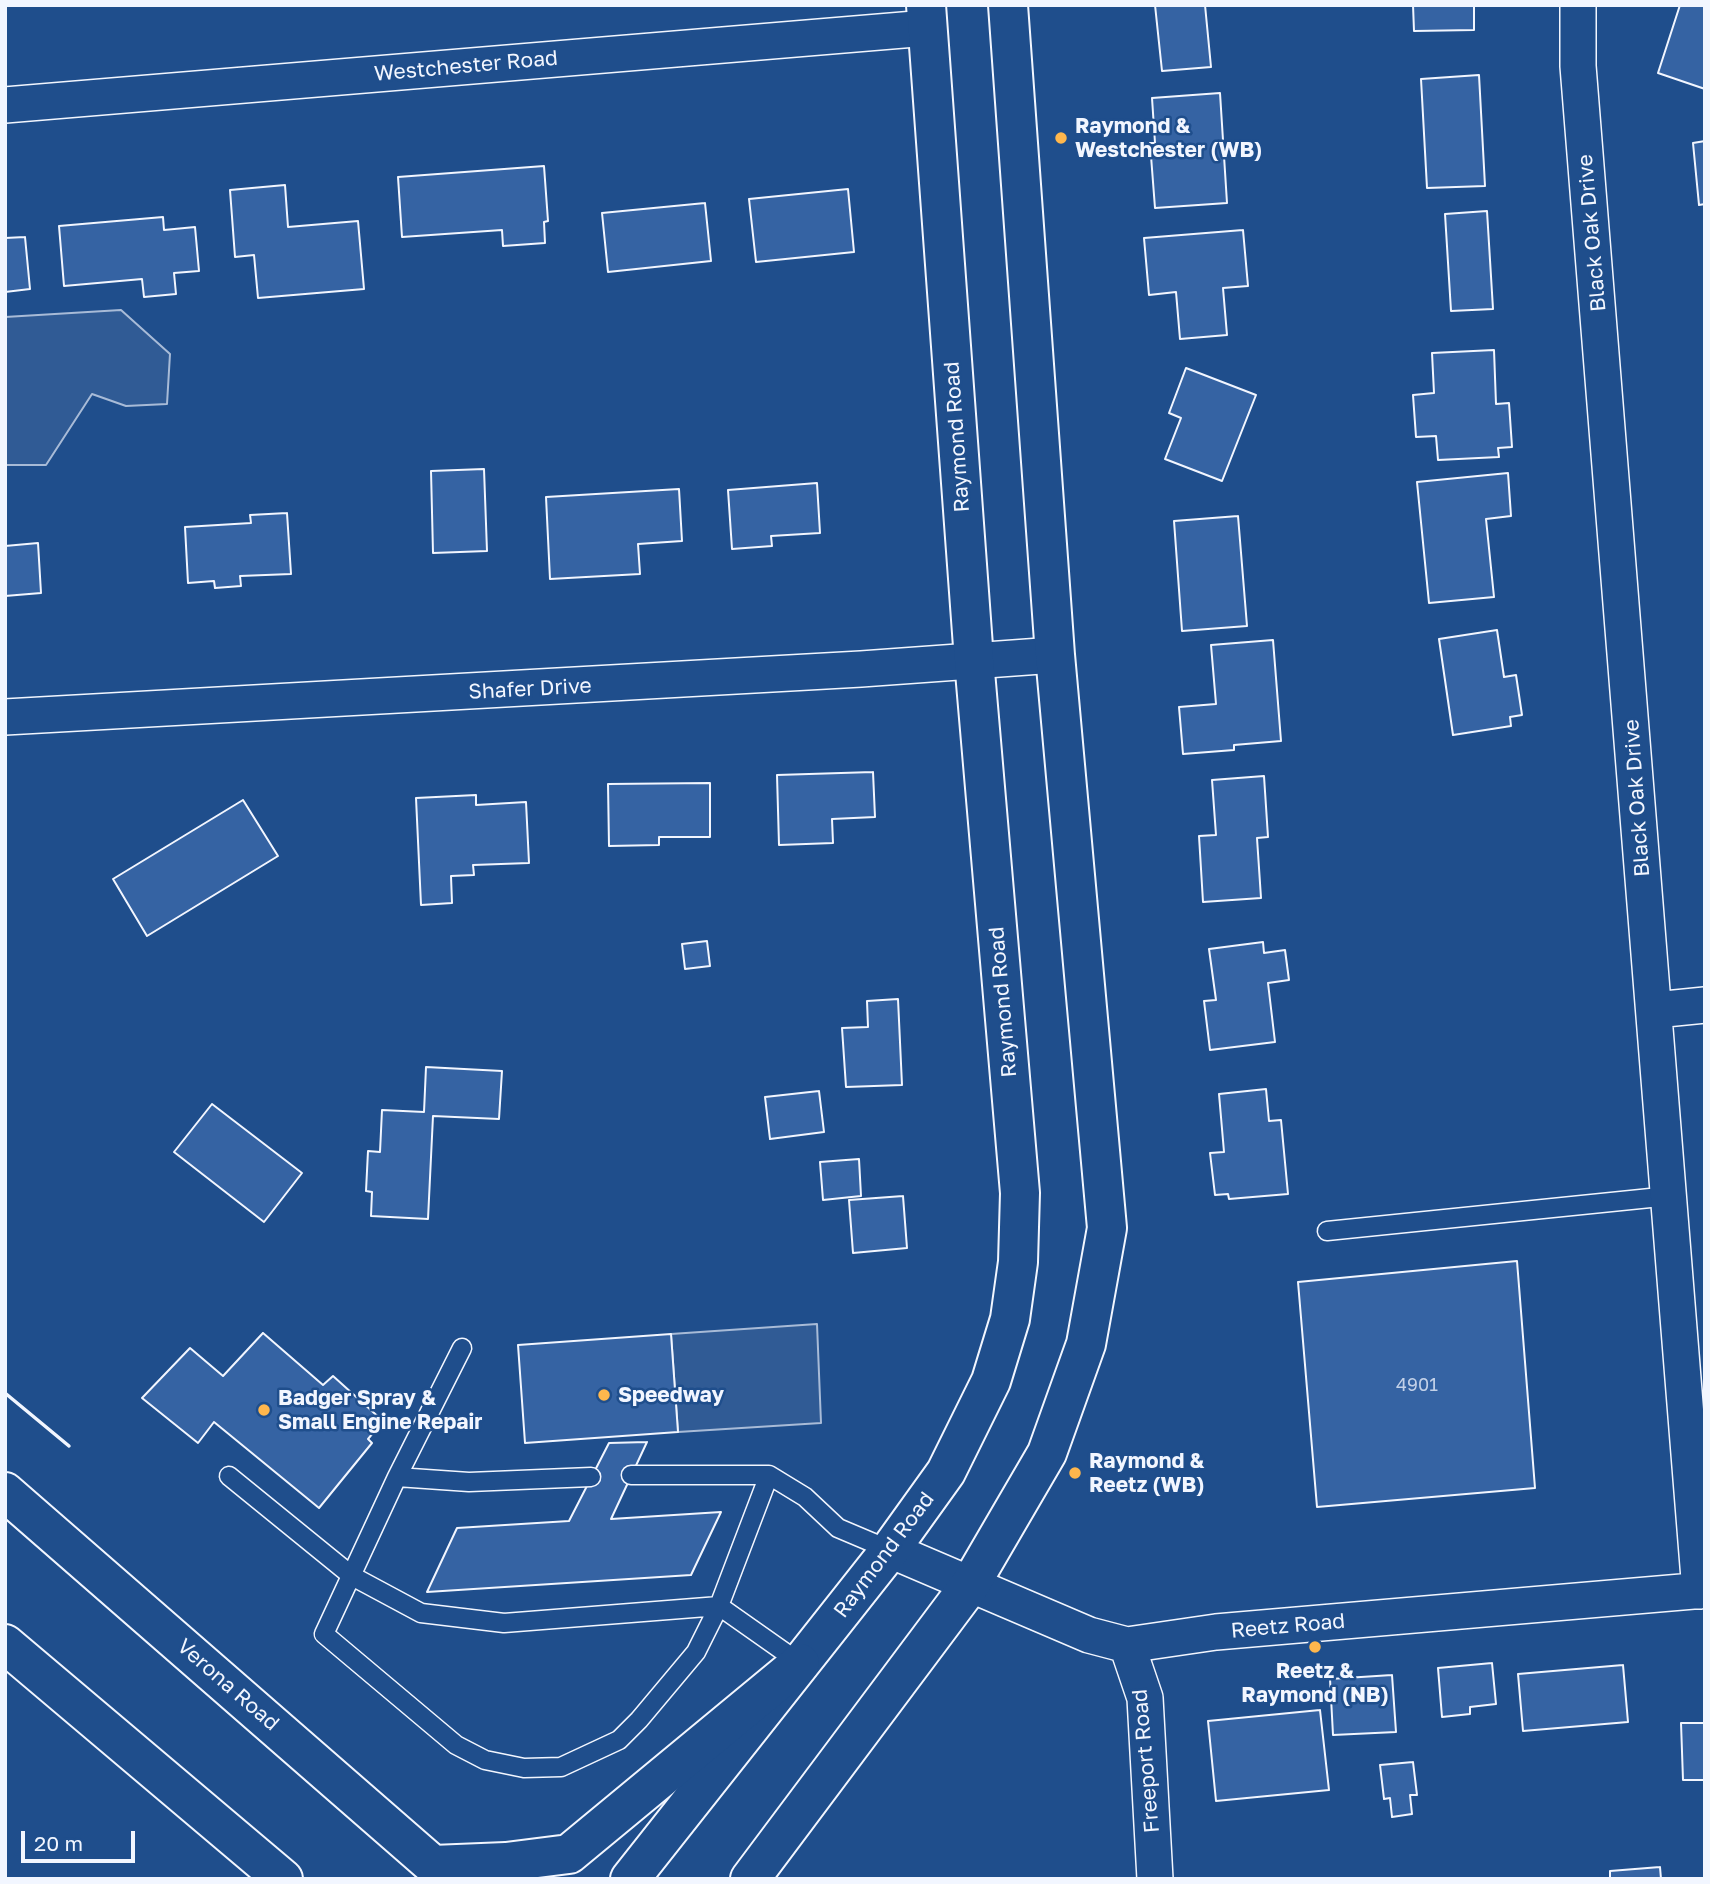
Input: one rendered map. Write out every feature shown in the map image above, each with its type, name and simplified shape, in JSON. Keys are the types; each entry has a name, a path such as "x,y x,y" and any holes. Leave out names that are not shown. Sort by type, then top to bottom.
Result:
{"main road":[{"path":"750,1879 970,1585 1047,1453 1086,1343 1107,1228 1055,655 1008,5"},
{"name":"Raymond Road","path":"630,1879 890,1550 946,1472 991,1381 1010,1319 1018,1262 1020,1193 974,660 926,17"},
{"name":"Verona Road","path":"5,1492 441,1872"},
{"path":"5,1644 283,1879"},
{"path":"441,1872 569,1854 800,1663"}],"street":[{"name":"Black Oak Drive","path":"1578,5 1578,66 1702,1590"},
{"name":"Westchester Road","path":"5,105 926,17"},
{"name":"Shafer Drive","path":"5,717 461,693 1055,655"},
{"path":"1655,1010 1705,1005"},
{"name":"Reetz Road","path":"890,1550 1089,1635 1127,1645 1216,1632 1702,1590"},
{"name":"Freeport Road","path":"1127,1645 1145,1698 1155,1879"}],"lane":[{"path":"1327,1231 1670,1196"},
{"path":"462,1348 397,1477 324,1634 456,1745 485,1760 524,1768 561,1767 619,1740 639,1720 696,1652 719,1606 769,1475"},
{"path":"631,1475 769,1475 805,1497 838,1528 890,1550"},
{"path":"229,1476 352,1576 421,1613 504,1623 719,1606 800,1663"},
{"path":"397,1477 469,1482 591,1477"}],"shaded area":[{"path":"121,310 170,354 167,404 126,406 92,394 46,465 5,465 5,317"},
{"path":"817,1324 821,1423 678,1432 671,1334"}],"building":[{"path":"1155,5 1205,5 1211,67 1162,71"},
{"path":"1413,5 1474,5 1474,30 1414,31"},
{"path":"1680,5 1705,5 1705,89 1658,73"},
{"path":"1479,75 1485,186 1427,188 1421,79"},
{"path":"1220,93 1227,203 1155,208 1150,143 1155,143 1152,98"},
{"path":"1705,141 1705,204 1699,205 1693,143"},
{"path":"544,166 548,221 544,222 545,243 503,246 502,230 402,237 398,177"},
{"path":"285,185 288,227 358,221 364,289 258,298 254,255 235,257 230,190"},
{"path":"848,189 854,252 756,262 749,199"},
{"path":"705,203 711,261 608,272 602,213"},
{"path":"1487,211 1493,309 1451,311 1445,214"},
{"path":"163,217 164,230 195,227 199,271 174,273 176,294 144,297 142,279 64,286 59,226"},
{"path":"1243,230 1248,286 1223,288 1227,335 1180,339 1176,292 1149,295 1144,238"},
{"path":"25,237 30,289 5,292 5,238"},
{"path":"1494,350 1496,404 1509,403 1512,447 1498,448 1499,457 1438,460 1436,436 1416,437 1413,395 1434,393 1432,353"},
{"path":"1186,368 1256,395 1222,481 1165,459 1181,418 1169,413"},
{"path":"484,469 487,551 433,553 431,471"},
{"path":"1508,473 1511,516 1486,519 1494,597 1429,603 1417,482"},
{"path":"817,483 820,533 771,536 772,546 732,549 728,490"},
{"path":"679,489 682,541 638,544 640,574 550,579 546,497"},
{"path":"287,513 291,574 240,576 241,586 215,588 214,581 188,583 185,527 251,523 250,515"},
{"path":"1238,516 1247,626 1182,631 1174,521"},
{"path":"38,543 41,593 5,596 5,546"},
{"path":"1497,630 1504,677 1516,675 1522,715 1510,717 1511,726 1453,735 1439,639"},
{"path":"1273,640 1281,741 1234,745 1234,750 1183,754 1179,707 1216,704 1211,645"},
{"path":"873,772 875,817 832,819 833,843 779,845 777,775"},
{"path":"1264,776 1268,837 1257,838 1261,898 1203,902 1199,836 1216,835 1212,780"},
{"path":"710,783 710,837 659,837 659,845 609,846 608,784"},
{"path":"476,795 476,805 526,802 529,863 473,865 474,875 451,876 452,903 421,905 416,798"},
{"path":"243,800 278,856 147,936 113,879"},
{"path":"707,941 710,966 685,969 682,944"},
{"path":"1263,942 1264,953 1285,950 1289,980 1268,983 1275,1042 1210,1050 1204,1001 1216,1000 1209,949"},
{"path":"898,999 902,1085 846,1087 842,1028 868,1027 867,1001"},
{"path":"426,1067 502,1071 499,1119 433,1116 428,1219 371,1216 372,1192 366,1191 368,1151 380,1152 382,1110 424,1112"},
{"path":"1266,1089 1269,1121 1281,1120 1288,1194 1229,1199 1228,1194 1215,1195 1210,1153 1224,1152 1219,1094"},
{"path":"819,1091 824,1132 770,1139 765,1097"},
{"path":"212,1104 302,1173 264,1222 174,1152"},
{"path":"859,1159 861,1196 823,1200 820,1162"},
{"path":"903,1196 907,1248 853,1253 849,1200"},
{"path":"1517,1261 1535,1488 1317,1507 1298,1282"},
{"name":"Badger Spray & Small Engine Repair","path":"263,1333 323,1385 333,1376 383,1421 368,1439 372,1443 319,1508 214,1422 198,1443 142,1398 190,1348 223,1376"},
{"path":"671,1334 678,1432 525,1443 518,1345"},
{"path":"647,1442 611,1519 721,1512 691,1575 427,1592 457,1528 569,1521 609,1443"},
{"path":"1492,1663 1496,1704 1470,1707 1470,1714 1442,1717 1438,1668"},
{"path":"1623,1665 1628,1722 1523,1731 1518,1674"},
{"path":"1392,1675 1396,1732 1333,1735 1330,1679"},
{"path":"1320,1710 1329,1790 1216,1801 1208,1721"},
{"path":"1681,1723 1705,1723 1705,1780 1683,1780"},
{"path":"1413,1762 1417,1795 1410,1795 1412,1814 1392,1817 1390,1798 1384,1799 1380,1765"},
{"path":"1660,1867 1661,1879 1610,1879 1610,1871"}],"wall":[{"path":"5,1393 69,1446"}],"place":[{"name":"Raymond & Westchester (WB)","path":"1061,138"},
{"name":"Speedway","path":"604,1395"},
{"name":"Badger Spray & Small Engine Repair","path":"264,1410"},
{"name":"Raymond & Reetz (WB)","path":"1075,1473"},
{"name":"Reetz & Raymond (NB)","path":"1315,1647"}]}
